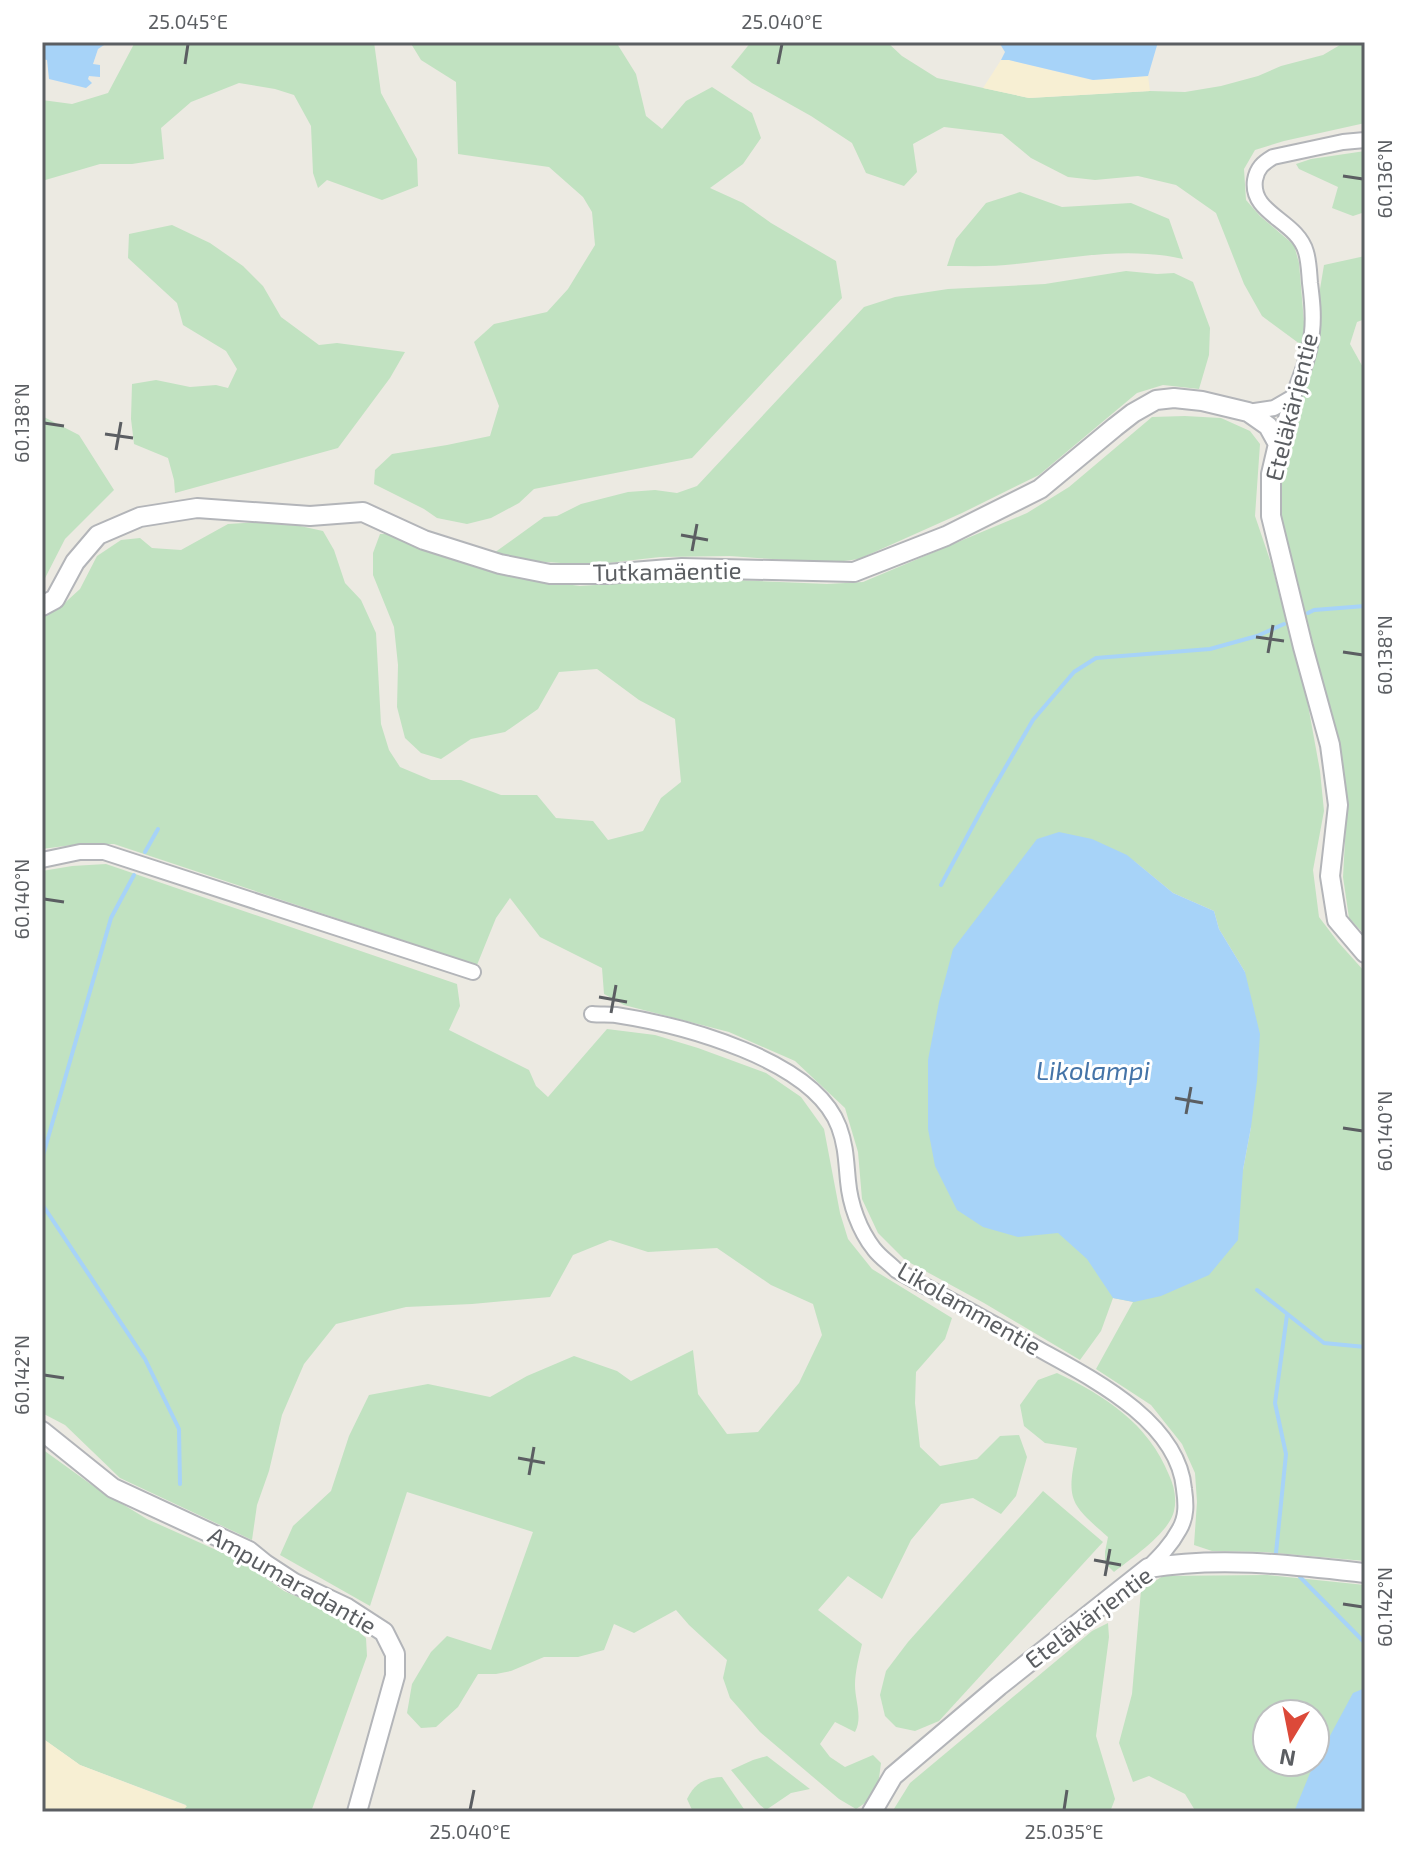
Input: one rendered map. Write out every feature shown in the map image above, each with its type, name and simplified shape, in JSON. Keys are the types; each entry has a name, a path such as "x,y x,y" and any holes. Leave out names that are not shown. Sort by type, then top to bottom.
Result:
{"street":[{"name":"Eteläkärjentie","path":"1365,140 1273,157 1256,172 1254,192 1266,209 1289,226 1302,241 1308,261 1313,329 1306,365 1293,397 1271,474 1271,516 1330,745 1338,805 1330,876 1337,920 1365,953"},
{"path":"1248,412 1274,408 1293,397"},
{"name":"Tutkamäentie","path":"42,606 55,599 75,562 98,535 140,517 197,508 310,516 363,512 424,540 500,564 550,574 607,574 682,568 854,572 946,536 1040,489 1133,413 1156,400 1202,401 1248,412"},
{"path":"1248,412 1268,426 1278,444"},
{"path":"42,860 80,852 104,852 473,972"},
{"name":"Likolammentie","path":"592,1014 614,1015 687,1030 756,1055 791,1073 828,1105 838,1124 847,1152 853,1208 874,1250 896,1270 1110,1389 1148,1421 1171,1450 1183,1477 1186,1507 1181,1528 1148,1568"},
{"name":"Ampumaradantie","path":"42,1431 113,1488 249,1551 294,1583 347,1608 384,1632 395,1654 395,1676 357,1812"},
{"name":"Eteläkärjentie","path":"872,1812 893,1776 999,1686 1148,1568 1176,1563 1263,1562 1365,1573"}],"green space":[{"path":"374,42 381,93 417,159 418,186 382,200 327,180 318,188 313,173 311,126 294,95 239,83 191,102 161,128 164,159 132,164 100,164 42,181 42,100 72,104 108,93 134,44"},
{"path":"410,42 616,42 636,74 646,116 662,129 686,101 712,87 752,113 761,138 743,164 710,188 743,203 836,261 842,298 692,458 534,489 519,503 491,518 467,524 437,518 374,484 375,470 392,454 490,436 499,406 474,342 494,324 547,312 568,289 595,245 592,212 583,197 549,167 458,154 456,82 421,60"},
{"path":"751,42 887,42 902,56 937,78 1029,98 1185,92 1221,86 1323,55 1345,42 1365,42 1365,123 1255,150 1244,169 1246,200 1294,245 1299,263 1304,347 1262,316 1244,284 1216,213 1176,185 1138,176 1095,180 1068,177 1031,158 1002,134 944,127 913,144 917,172 904,186 866,173 852,143 731,67"},
{"path":"1365,151 1365,212 1353,216 1332,208 1338,187 1299,169 1296,164 1311,159"},
{"path":"1020,192 1062,207 1131,203 1169,219 1183,259 1120,253 1007,265 947,266 956,239 986,203"},
{"path":"172,225 210,243 243,266 263,286 281,317 319,345 337,343 405,352 390,378 338,448 175,493 168,458 134,444 132,384 156,380 190,387 216,385 228,388 237,369 226,351 183,325 177,303 128,258 129,234"},
{"path":"1365,256 1365,319 1357,322 1350,344 1365,371 1365,935 1349,918 1343,877 1347,805 1336,737 1281,519 1280,470 1319,341 1320,289 1324,265"},
{"path":"1126,271 1174,273 1193,282 1210,328 1209,355 1199,389 1163,385 1137,393 1039,475 859,559 829,563 730,556 660,557 590,565 532,561 494,553 544,517 557,516 581,504 628,492 655,490 677,493 697,486 864,307 895,297 948,289 1045,284"},
{"path":"42,416 79,435 114,490 65,539 42,584"},
{"path":"1152,417 1221,418 1250,431 1260,444 1255,516 1272,566 1308,705 1320,771 1324,811 1313,870 1319,917 1365,972 1365,1561 1265,1552 1212,1551 1194,1545 1197,1502 1195,1473 1182,1444 1151,1405 1096,1369 1133,1302 1113,1298 1101,1331 1080,1360 905,1260 878,1233 862,1199 858,1152 845,1108 795,1061 729,1032 624,1005 604,994 602,968 540,937 510,898 496,918 477,965 114,844 42,849 42,617 57,610 80,589 97,556 121,540 140,538 152,548 181,550 228,524 259,522 323,531 334,550 345,583 361,600 376,633 381,724 389,750 400,767 431,780 461,780 501,795 537,795 556,818 593,821 608,840 643,831 661,798 681,782 675,719 639,700 597,669 559,672 538,709 505,732 471,739 441,759 421,753 405,738 397,707 398,665 394,627 373,575 373,553 380,534 392,534 451,559 526,579 580,586 674,580 863,582 1027,513 1069,487","holes":["1134,861 1173,893 1214,911 1219,929 1245,972 1251,1127 1243,1170"]},
{"path":"106,864 457,984 460,1006 449,1030 529,1070 536,1086 548,1097 607,1029 655,1035 698,1048 766,1073 801,1097 824,1129 848,1239 872,1269 952,1318 945,1339 916,1372 915,1403 920,1447 940,1466 977,1459 1000,1436 1019,1435 1027,1457 1016,1496 1001,1514 973,1498 941,1504 911,1540 882,1599 848,1576 818,1610 862,1644 855,1680 859,1715 855,1732 835,1722 820,1744 830,1757 845,1767 873,1755 881,1763 879,1779 868,1800 856,1809 839,1799 760,1732 730,1698 723,1678 727,1660 676,1610 634,1633 614,1624 604,1650 578,1657 544,1657 511,1671 478,1674 458,1707 436,1727 421,1728 407,1713 412,1684 431,1652 447,1636 491,1650 533,1532 407,1492 370,1606 280,1555 293,1526 331,1491 349,1436 369,1395 428,1384 490,1397 527,1376 574,1356 617,1371 631,1381 693,1350 698,1394 727,1434 758,1432 799,1383 822,1335 813,1304 771,1285 717,1248 648,1252 610,1240 573,1255 550,1297 406,1307 336,1324 304,1364 282,1415 269,1471 257,1505 252,1540 120,1478 65,1425 42,1413 42,871"},
{"path":"1057,1373 1108,1401 1137,1426 1160,1457 1174,1488 1174,1511 1165,1528 1114,1572 1105,1563 1108,1537 1085,1516 1074,1499 1072,1479 1077,1448 1045,1443 1024,1426 1020,1405 1038,1380"},
{"path":"42,1449 96,1488 147,1519 243,1562 284,1591 341,1616 366,1638 367,1656 311,1812 182,1812 186,1805 80,1765 42,1738"},
{"path":"1043,1491 1103,1542 939,1721 915,1731 896,1727 885,1716 880,1695 886,1671 908,1642"},
{"path":"1267,1575 1365,1585 1365,1812 1196,1812 1185,1794 1149,1776 1133,1782 1119,1743 1132,1694 1141,1590 1163,1576"},
{"path":"1108,1623 1109,1637 1096,1736 1115,1799 1110,1812 892,1812 910,1783 1092,1631"},
{"path":"767,1756 810,1789 791,1793 766,1810 731,1770"},
{"path":"722,1777 746,1812 693,1812 687,1799 693,1789 705,1780"}],"sand":[{"path":"1001,60 1091,80 1148,76 1150,91 1029,98 983,88"},
{"path":"42,1738 80,1765 187,1806 182,1812 42,1812"}],"water":[{"path":"42,42 104,42 93,64 100,65 100,77 89,76 92,83 86,88 49,79 47,60 42,59"},
{"path":"997,42 1158,42 1148,76 1093,80 1001,60 1005,52"},
{"name":"Likolampi","path":"1059,832 1092,839 1127,855 1173,893 1214,911 1219,929 1245,972 1260,1034 1257,1081 1243,1170 1238,1240 1209,1275 1161,1296 1134,1302 1113,1298 1087,1259 1058,1233 1018,1237 983,1227 957,1210 935,1166 928,1129 928,1060 953,949 1037,839"},
{"path":"1365,1688 1365,1812 1294,1812 1308,1778 1331,1778 1331,1734 1353,1693"}],"waterway":[{"path":"1308,613 1365,606"},
{"path":"941,885 1033,720 1074,672 1096,658 1210,649 1257,636 1284,624"},
{"path":"145,852 158,829"},
{"path":"42,1159 111,918 134,875"},
{"path":"42,1204 145,1359 179,1429 180,1484"},
{"path":"1257,1290 1324,1343 1365,1347"},
{"path":"1276,1553 1286,1454 1275,1403 1287,1315"},
{"path":"1300,1577 1365,1643"}]}
